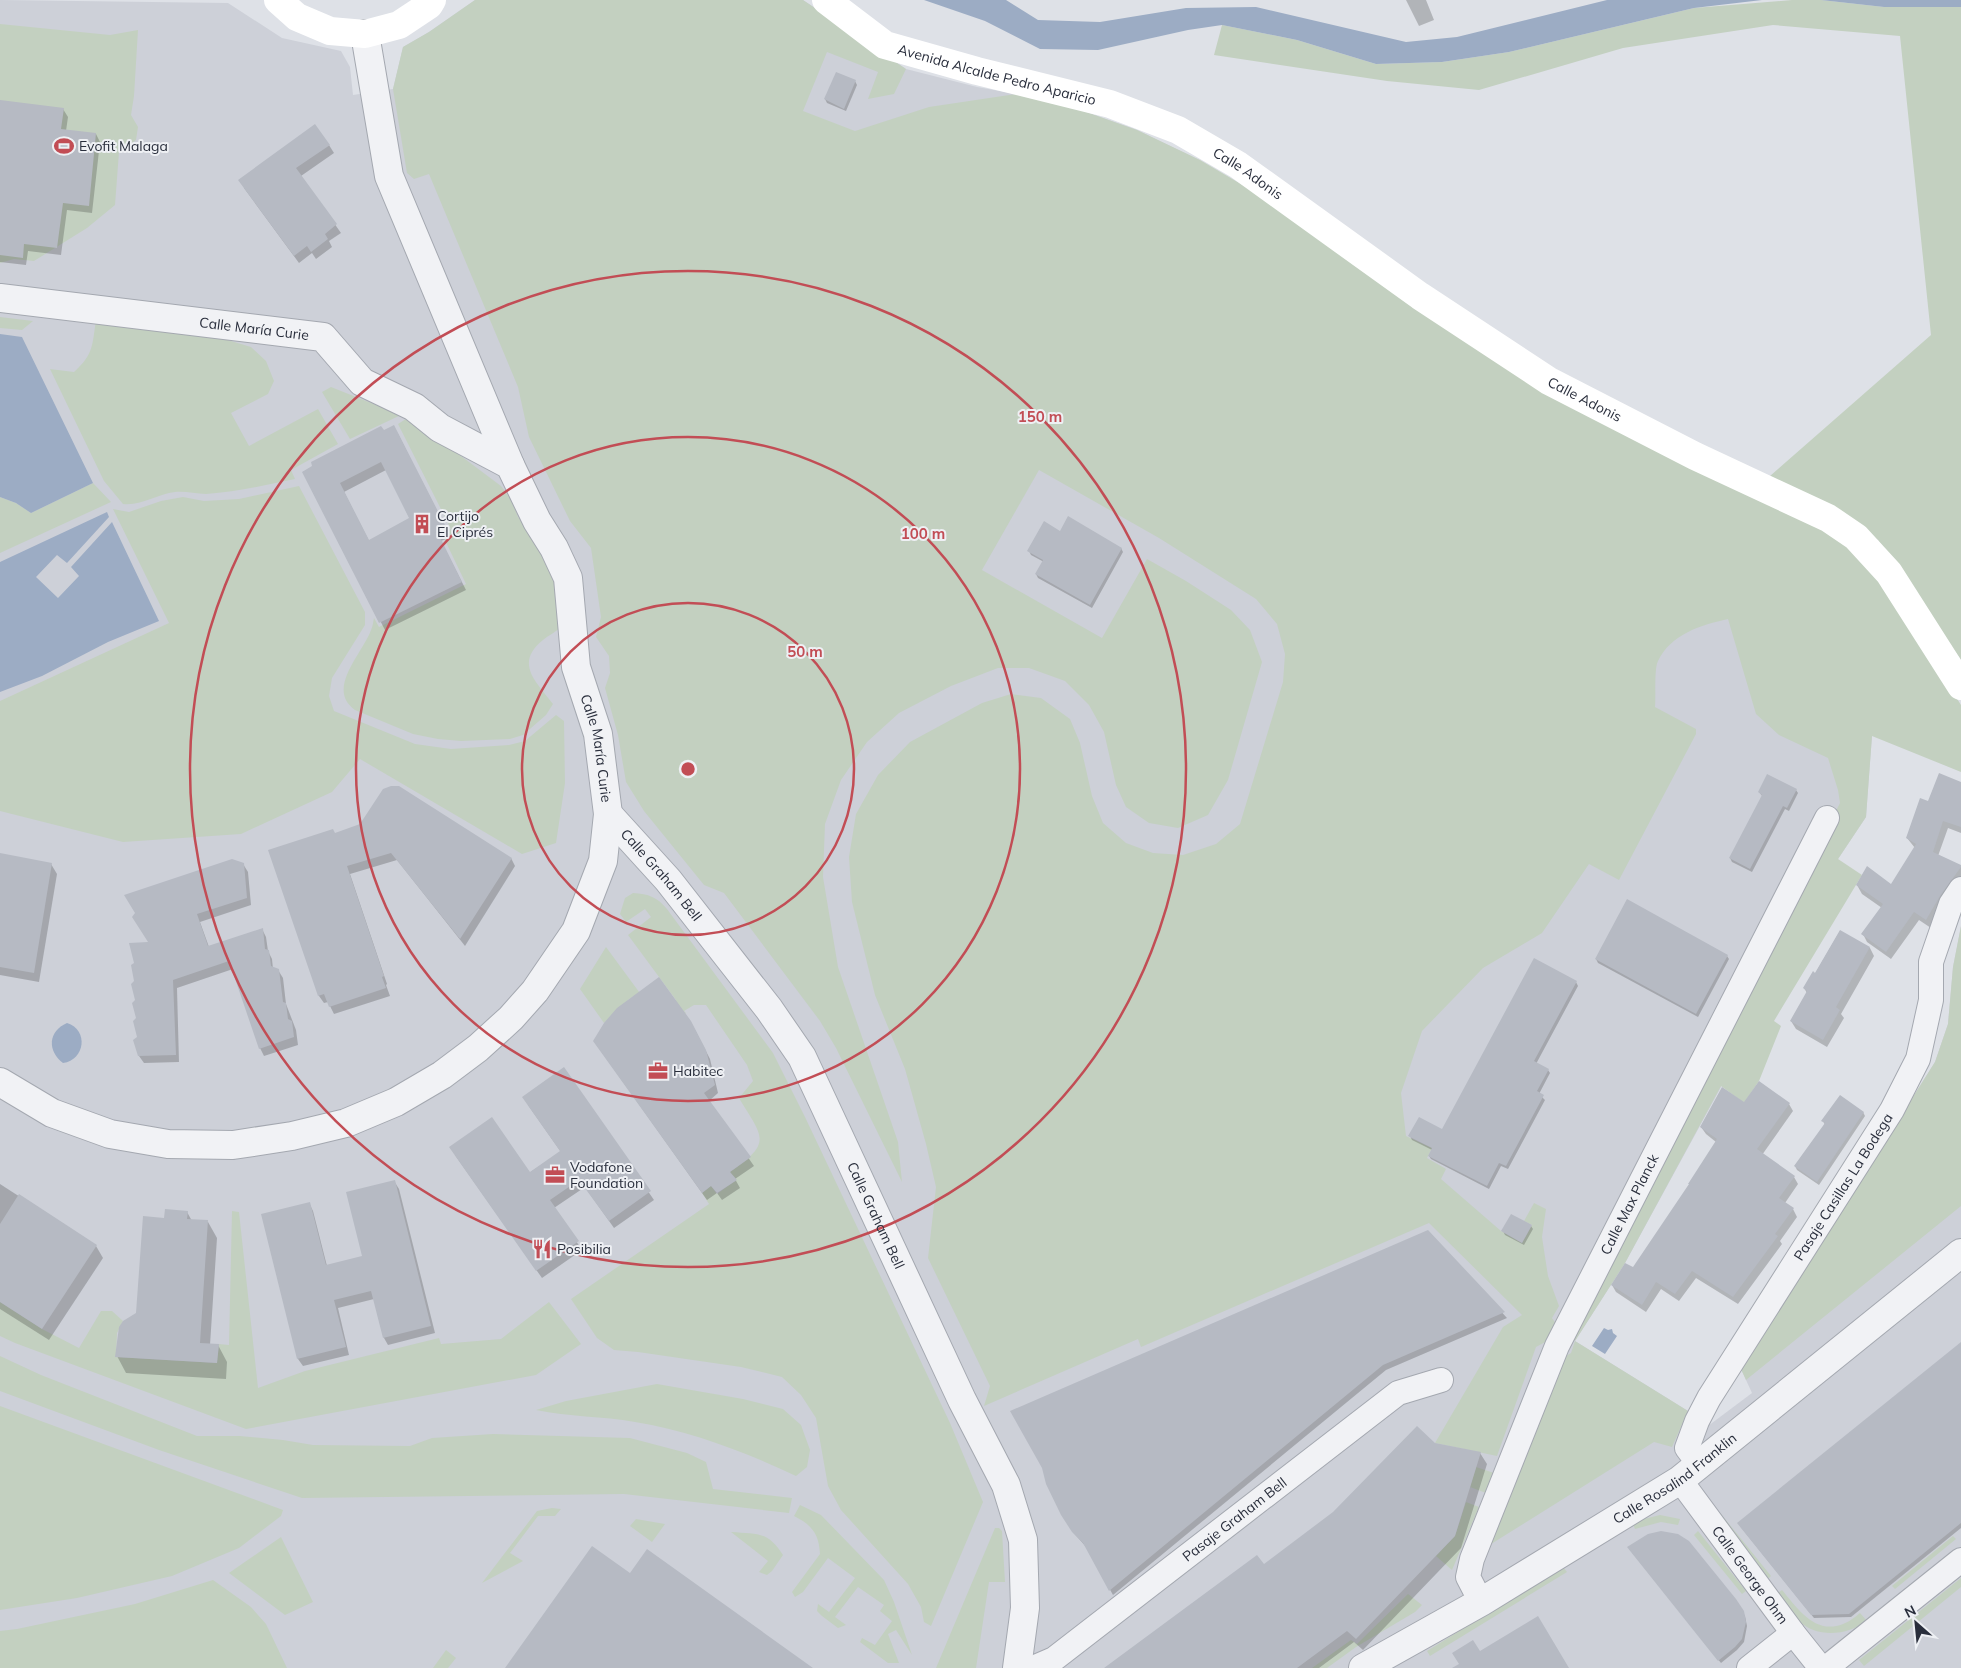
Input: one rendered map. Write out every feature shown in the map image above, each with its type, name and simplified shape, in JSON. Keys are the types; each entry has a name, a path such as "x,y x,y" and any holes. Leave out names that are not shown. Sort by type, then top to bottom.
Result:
{"main road":[{"path":"278,0 297,17 330,31 365,34 399,25 429,5 432,0"},
{"name":"Avenida Alcalde Pedro Aparicio","path":"826,0 885,45 977,71 1110,104 1178,130"},
{"name":"Calle Adonis","path":"1178,130 1238,165 1420,296 1549,381 1695,456 1828,518 1856,537 1889,573 1961,686"}],"street":[{"path":"365,34 389,176 510,465"},
{"name":"Calle María Curie","path":"0,298 323,337 362,382 414,407 440,428 510,465 537,521 554,548 568,578 576,668 598,734 608,814 603,861 576,931 535,991 511,1018 478,1048 442,1075 396,1102 346,1123 292,1136 233,1145 168,1144 110,1134 52,1113 0,1082"},
{"name":"Calle Graham Bell","path":"608,814 668,880 768,1009 802,1057 958,1392 1006,1485 1023,1540 1025,1608 1017,1668"},
{"name":"Calle Max Planck","path":"1481,1602 1468,1577 1472,1559 1557,1346 1827,818"},
{"name":"Pasaje Casillas La Bodega","path":"1690,1472 1687,1448 1697,1421 1709,1398 1892,1110 1918,1059 1931,1000 1931,962 1951,904 1961,889"},
{"name":"Calle Rosalind Franklin","path":"1363,1668 1481,1602 1690,1472 1961,1253"},
{"name":"Pasaje Graham Bell","path":"1032,1668 1054,1659 1398,1393 1441,1380"},
{"name":"Calle George Ohm","path":"1690,1472 1793,1633 1821,1668"},
{"path":"1826,1668 1961,1560"},
{"path":"1749,1668 1793,1633"}],"shaded area":[{"path":"0,0 228,3 282,38 341,51 350,67 353,95 393,89 403,47 429,32 475,0 803,0 906,69 977,87 1055,101 1137,130 1199,160 1872,735 1866,817 1838,859 1719,1091 1625,1263 1575,1341 1688,1411 1686,1416 1708,1426 1752,1393 1741,1369 1935,1062 1948,1024 1953,967 1961,926 1961,1668 0,1668"}],"green space":[{"path":"475,0 803,0 906,69 894,94 868,99 878,72 827,52 803,111 855,131 929,107 1016,94 1055,101 1137,130 1200,160 1848,541 1884,583 1961,705 1961,772 1872,736 1866,817 1838,859 1862,875 1774,1021 1781,1026 1759,1081 1744,1103 1721,1086 1625,1263 1575,1341 1570,1338 1840,803 1828,758 1779,735 1756,714 1728,619 1707,624 1679,637 1658,661 1655,707 1696,729 1696,734 1619,880 1589,864 1542,933 1483,968 1422,1031 1401,1093 1406,1136 1432,1148 1427,1158 1446,1169 1441,1179 1501,1231 1522,1243 1532,1225 1524,1221 1534,1203 1546,1209 1542,1237 1548,1276 1559,1306 1552,1318 1557,1325 1549,1340 1536,1347 1497,1456 1435,1443 1503,1327 1522,1315 1429,1223 1141,1347 1138,1339 984,1406 990,1386 928,1258 936,1187 905,1069 875,995 852,902 849,857 856,814 878,775 910,742 982,703 1011,694 1041,698 1070,719 1080,743 1092,796 1103,823 1126,843 1153,853 1183,855 1216,844 1240,824 1283,682 1285,654 1277,624 1256,599 1159,538 1039,470 982,570 1102,638 1147,559 1231,610 1250,630 1262,662 1228,780 1208,815 1178,828 1149,823 1126,807 1116,785 1104,732 1089,705 1065,681 1029,668 998,668 951,686 899,713 867,742 841,780 825,824 823,877 838,967 898,1142 902,1182 836,1048 820,1021 724,893 704,885 644,811 626,782 618,735 605,688 610,673 609,656 596,637 601,617 591,548 570,521 529,437 518,387 429,174 414,179 407,173 393,89 403,47 429,32"},
{"path":"1792,0 1821,0 1884,7 1961,7 1961,660 1878,540 1826,505 1770,476 1931,335 1900,36 1773,25 1623,48 1479,90 1387,81 1214,55 1222,25 1297,40 1376,64 1442,62 1509,52 1694,8"},
{"name":"Evofit Malaga","path":"0,24 110,35 138,30 131,115 138,127 136,140 119,152 115,205 87,228 34,261 14,259 0,263"},
{"path":"0,317 33,321 22,330 0,328"},
{"path":"96,320 221,338 251,347 266,361 274,381 268,394 231,413 249,446 318,409 338,444 291,470 295,479 217,493 175,492 143,502 123,504 104,481 50,369 74,372 81,366 89,354 93,343"},
{"path":"331,387 401,415 350,439 322,392"},
{"path":"409,417 501,486 512,501 518,517 552,566 559,586 562,626 534,649 529,665 535,681 553,704 546,715 523,735 510,739 461,741 438,739 413,734 355,710 347,701 344,692 345,682 372,628 374,618 379,627 466,584 442,534 451,529 398,424"},
{"path":"93,483 111,502 0,553 0,497 16,503 31,513"},
{"path":"299,486 365,612 365,625 332,678 329,696 334,711 415,744 451,749 509,745 525,741 556,715 564,721 565,783 556,843 522,854 360,759 332,792 241,834 123,842 0,811 0,701 169,623 113,509 129,512 161,501 183,497 204,501 239,499"},
{"path":"633,893 652,897 667,909 773,1053 950,1423 983,1502 931,1626 924,1622 921,1607 908,1584 841,1510 828,1486 816,1418 801,1395 782,1377 741,1367 614,1350 597,1338 571,1299 709,1204 702,1193 711,1186 717,1194 736,1180 730,1172 753,1153 760,1139 754,1122 739,1098 753,1081 747,1065 706,1005 694,1005 684,1011 686,1013 682,1017 672,1003 676,1000 628,935 651,917 645,909 626,922 620,914 625,898"},
{"path":"1961,926 1961,1206 1746,1380 1741,1369 1935,1062 1948,1024 1953,967"},
{"path":"606,947 642,996 636,999 634,996 629,999 604,1023 580,989"},
{"path":"232,1211 239,1212 258,1388 305,1371 439,1338 441,1344 501,1339 549,1302 581,1344 536,1375 246,1429 0,1336 0,1302 42,1329 79,1348 101,1311 112,1311 123,1321 117,1333 116,1357 217,1363 219,1344 229,1345"},
{"path":"1575,1341 1688,1411 1672,1447 1654,1442 1488,1546 1561,1359 1571,1353"},
{"path":"0,1356 41,1375 197,1436 240,1436 313,1445 410,1446 432,1438 493,1434 630,1438 687,1453 706,1462 713,1489 792,1498 789,1513 624,1494 302,1498 159,1450 0,1391"},
{"path":"657,1384 743,1399 783,1409 801,1425 810,1450 807,1467 796,1476 737,1451 677,1431 623,1420 536,1410 566,1401"},
{"path":"0,1406 283,1510 281,1516 239,1548 172,1576 77,1598 0,1610"},
{"path":"1476,1467 1494,1473 1486,1493 1470,1487"},
{"path":"1466,1502 1479,1507 1452,1570 1436,1556 1455,1536"},
{"path":"800,1505 821,1515 884,1580 894,1602 912,1655 896,1630 888,1634 899,1663 888,1663 860,1642 862,1638 875,1645 892,1621 880,1611 884,1605 858,1587 835,1617 846,1625 838,1628 817,1611 818,1604 829,1612 855,1578 828,1558 803,1592 795,1597 792,1592 820,1554 818,1541 813,1531 806,1523 794,1516"},
{"path":"552,1508 561,1509 555,1516 538,1516 510,1553 523,1561 482,1583 537,1511"},
{"path":"1721,1514 1771,1576 1767,1580 1718,1516"},
{"path":"1660,1515 1680,1519 1678,1525 1661,1522 1635,1529 1633,1524"},
{"path":"636,1519 665,1524 652,1542 630,1526"},
{"path":"995,1528 999,1528 1002,1531 1005,1582 989,1582 976,1668 936,1668"},
{"path":"1698,1531 1746,1591 1742,1594 1694,1535"},
{"path":"731,1532 761,1535 778,1547 783,1555 767,1575 759,1572 768,1561"},
{"path":"1953,1536 1956,1539 1895,1589 1892,1586"},
{"path":"281,1537 313,1602 285,1615 229,1573"},
{"path":"1563,1567 1567,1572 1430,1656 1427,1651"},
{"path":"1961,1578 1961,1587 1864,1666 1859,1660"},
{"path":"213,1580 251,1607 266,1624 287,1668 0,1668 0,1631 135,1604"},
{"path":"1782,1590 1808,1618 1824,1626 1845,1623 1860,1613 1867,1621 1842,1632 1824,1633 1815,1631 1793,1615 1778,1593"},
{"path":"1408,1594 1422,1605 1415,1612 1356,1647 1327,1668 1312,1668 1351,1640 1357,1644"},
{"path":"446,1650 456,1658 448,1668 433,1668"}],"water":[{"path":"924,0 1006,0 1038,20 1100,22 1186,8 1256,7 1406,42 1457,37 1607,0 1762,0 1694,8 1509,52 1442,62 1376,64 1297,40 1222,25 1188,30 1098,50 1040,49 985,21"},
{"path":"1821,0 1961,0 1961,7 1884,7"},
{"path":"0,334 22,337 93,483 31,513 16,503 0,497"},
{"path":"107,512 109,517 67,563 57,555 36,577 58,598 79,576 71,567 112,522 159,621 108,642 42,676 0,692 0,562"},
{"path":"67,1023 79,1032 82,1044 76,1056 70,1061 63,1063 54,1053 52,1041 56,1031"},
{"path":"1604,1328 1612,1329 1613,1333 1617,1336 1605,1354 1592,1346"}],"building":[{"path":"836,72 856,80 844,109 824,99"},
{"path":"0,100 64,108 61,129 96,133 89,206 63,203 57,248 24,244 23,258 0,255"},
{"path":"315,124 330,145 296,168 337,224 325,234 328,239 311,252 307,246 294,256 238,180"},
{"name":"Cortijo El Ciprés","path":"394,425 447,529 438,533 462,582 379,623 302,472 312,466 311,462 381,426 384,430","holes":["381,462 409,518 369,540 340,483"]},
{"path":"1068,516 1122,548 1090,605 1035,574 1043,560 1027,551 1044,521 1060,531"},
{"path":"1939,773 1961,782 1961,827 1943,821 1933,852 1961,865 1961,867 1940,896 1926,920 1914,912 1886,952 1861,934 1883,904 1856,885 1867,866 1891,884 1916,844 1906,838 1920,798 1928,801"},
{"path":"1767,774 1797,789 1787,808 1783,806 1750,869 1729,858 1762,795 1758,792"},
{"path":"399,786 512,858 460,939 391,853 347,866 384,976 382,977 386,988 329,1007 324,994 318,996 268,850 333,829 335,833 360,824 383,789"},
{"path":"0,853 52,863 34,973 0,967"},
{"path":"232,859 244,863 247,898 197,914 208,946 263,928 265,949 269,950 271,966 279,969 283,1002 286,1003 288,1019 292,1021 294,1037 259,1049 229,961 173,980 176,1055 138,1056 133,1040 137,1037 133,1021 136,1018 132,1003 135,1000 131,984 134,981 131,965 134,963 129,943 148,942 132,917 135,913 124,895"},
{"path":"1627,899 1728,955 1696,1014 1595,959"},
{"path":"1840,930 1870,947 1836,1007 1840,1010 1823,1040 1790,1021 1807,991 1803,988 1813,971 1815,973"},
{"path":"1534,958 1577,981 1534,1061 1549,1069 1537,1091 1544,1095 1506,1166 1499,1163 1487,1186 1428,1156 1432,1148 1408,1136 1419,1117 1442,1129"},
{"path":"659,977 691,1021 706,1050 715,1085 704,1093 751,1157 730,1172 737,1180 717,1193 711,1186 702,1193 593,1041 604,1023 617,1008"},
{"path":"564,1067 651,1191 609,1221 579,1180 550,1200 579,1241 536,1271 449,1147 492,1117 530,1172 560,1151 522,1097"},
{"path":"1759,1081 1790,1103 1757,1149 1795,1176 1779,1198 1794,1208 1775,1234 1778,1236 1733,1297 1692,1271 1675,1294 1656,1282 1642,1305 1611,1285 1625,1263 1633,1267 1717,1139 1700,1127 1722,1087 1744,1102"},
{"path":"1840,1095 1864,1112 1817,1182 1794,1166 1825,1123 1821,1121"},
{"path":"395,1180 431,1326 383,1338 371,1291 334,1300 346,1347 297,1359 261,1214 310,1202 326,1265 362,1256 346,1192"},
{"path":"19,1194 97,1245 42,1329 0,1302 0,1224"},
{"path":"165,1209 188,1211 187,1219 208,1220 200,1343 219,1344 217,1363 115,1357 119,1327 123,1321 136,1313 143,1216 164,1218"},
{"path":"1511,1214 1532,1225 1522,1243 1501,1231"},
{"path":"1428,1230 1505,1312 1383,1365 1109,1591 1083,1543 1072,1532 1061,1515 1046,1484 1042,1468 1010,1411"},
{"path":"1961,1342 1961,1523 1849,1614 1811,1615 1737,1523"},
{"path":"1417,1426 1435,1443 1481,1452 1455,1536 1356,1639 1347,1631 1297,1668 1104,1668 1257,1555 1264,1564 1333,1512"},
{"path":"1661,1531 1678,1534 1689,1541 1744,1611 1746,1622 1742,1639 1718,1661 1627,1547 1648,1534"},
{"path":"592,1546 630,1573 647,1549 813,1668 505,1668"},
{"path":"1538,1616 1569,1668 1452,1668 1459,1664 1452,1653 1473,1640 1480,1651"}],"place":[{"name":"Evofit Malaga","path":"64,146"},
{"name":"Cortijo El Ciprés","path":"422,524"},
{"name":"Habitec","path":"658,1071"},
{"name":"Vodafone Foundation","path":"555,1175"},
{"name":"Posibilia","path":"542,1249"}]}
